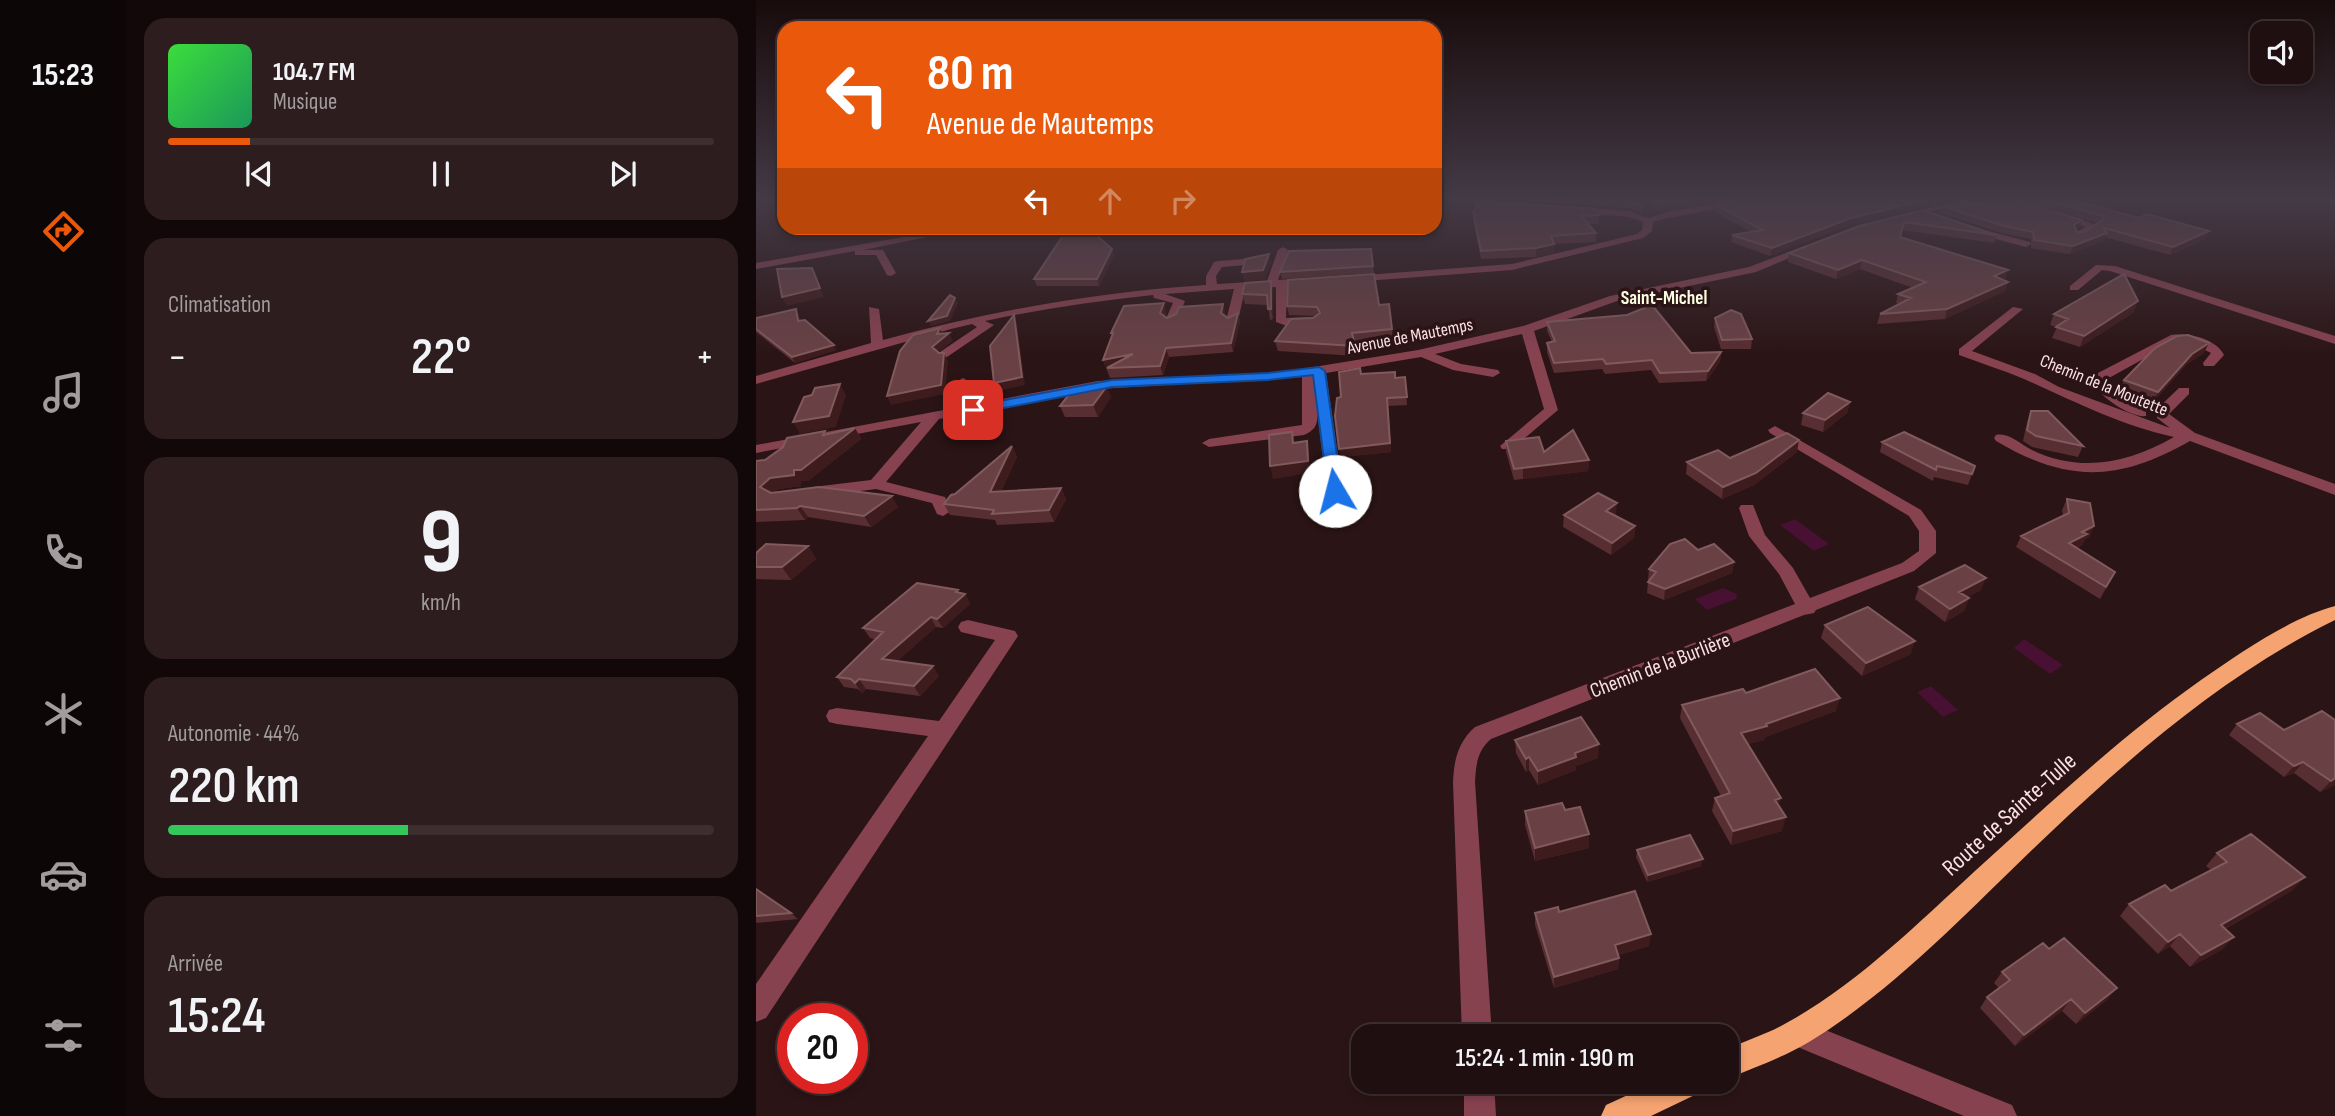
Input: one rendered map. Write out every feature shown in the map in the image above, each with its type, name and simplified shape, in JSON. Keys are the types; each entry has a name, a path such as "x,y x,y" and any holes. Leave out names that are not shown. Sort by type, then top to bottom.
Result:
{"main road":[{"name":"Route de Sainte-Tulle","path":"1739,1059 1797,1032 1853,995 1891,964 2086,786 2188,701 2245,660 2335,612"},
{"path":"1618,1116 1663,1094"}],"street":[{"path":"759,271 776,263 841,251"},
{"path":"759,271 875,251"},
{"path":"876,251 882,256 891,273"},
{"path":"1283,251 1276,284 1280,320 1315,321"},
{"path":"1339,279 1512,267 1578,251"},
{"name":"Avenue de Mautemps","path":"756,449 1112,384 1313,372 1422,353 1527,329 1614,299 1752,270 1800,251"},
{"path":"1212,289 1211,276 1218,264 1256,261"},
{"path":"776,263 794,264"},
{"path":"2074,288 2100,267 2111,268 2335,340"},
{"path":"756,380 967,323 1065,302 1145,293 1316,281"},
{"path":"1223,311 1234,288"},
{"path":"1232,321 1234,288"},
{"path":"1145,293 1179,301 1171,321"},
{"path":"873,309 878,347"},
{"name":"Chemin de la Moutette","path":"2017,309 1963,352 2160,430 2189,435 2335,490"},
{"path":"944,355 988,325 967,323"},
{"path":"1507,446 1551,407 1527,329"},
{"path":"2189,435 2114,397 2101,385 2103,376 2178,337 2199,341 2217,351 2218,355 2209,363"},
{"path":"1422,353 1458,367 1493,373"},
{"path":"1388,359 1394,375"},
{"path":"1209,443 1299,432 1308,428 1311,422 1313,372"},
{"path":"1313,372 1335,491"},
{"path":"876,484 942,415 962,382"},
{"path":"2173,426 2164,419 2162,411 2184,391"},
{"name":"Chemin de la Burlière","path":"1476,1024 1464,782 1465,760 1474,740 1483,733 1807,609 1922,559 1927,553 1930,534 1926,524 1915,513 1775,430"},
{"path":"2001,439 2040,461 2063,468 2088,471 2146,457 2189,435"},
{"path":"802,494 876,484 939,500 943,511"},
{"path":"1747,509 1757,536 1787,572 1807,609"},
{"path":"756,1008 1008,636 968,627"},
{"path":"837,716 944,730"},
{"path":"1797,1032 2001,1116"},
{"path":"1479,1094 1480,1116"}],"shaded area":[{"path":"1795,519 1829,544 1814,551 1780,525"},
{"path":"1723,588 1737,594 1736,599 1707,610 1695,599"},
{"path":"2024,639 2063,665 2050,674 2014,648"},
{"path":"1931,686 1958,710 1943,717 1917,692"}],"building":[{"path":"1053,251 1111,251 1097,279 1034,279"},
{"path":"1289,251 1371,251 1373,266 1280,272"},
{"path":"1946,251 2008,270 1994,276 2008,282 1947,309 1880,314 1911,298 1898,294 1926,282 1862,260 1838,270 1789,253"},
{"path":"1269,254 1263,270 1242,272 1245,259"},
{"path":"812,268 820,288 782,297 777,269"},
{"path":"1374,274 1379,305 1389,304 1392,329 1352,333 1355,346 1275,341 1291,319 1313,318 1320,313 1317,307 1287,306 1288,280"},
{"path":"2124,274 2138,301 2084,336 2056,327 2068,319 2054,314"},
{"path":"1271,281 1271,309 1268,309 1267,295 1242,294 1245,283"},
{"path":"950,295 955,298 947,316 928,321"},
{"path":"1164,303 1160,313 1167,318 1176,314 1179,307 1223,304 1221,313 1228,318 1238,313 1231,343 1166,348 1160,366 1107,368 1133,354 1103,360 1111,333 1124,306"},
{"path":"1652,305 1691,353 1721,352 1708,371 1660,373 1652,360 1606,364 1603,359 1554,363 1547,343 1555,341 1547,322 1627,315"},
{"path":"796,309 798,321 805,320 834,345 792,357 756,329 756,318"},
{"path":"1731,310 1741,314 1752,339 1722,340 1715,318"},
{"path":"1014,315 1022,377 994,383 990,346"},
{"path":"940,328 937,334 949,333 932,347 939,353 944,353 941,385 887,396 900,351 913,335"},
{"path":"2188,335 2209,343 2192,354 2158,392 2124,380 2155,348 2177,336"},
{"path":"1360,368 1361,374 1395,372 1395,378 1405,377 1407,397 1387,398 1390,443 1339,449 1335,416 1337,398 1341,397 1339,372"},
{"path":"840,384 829,416 793,422 804,397 812,395 815,388"},
{"path":"1107,386 1093,405 1060,406 1075,387"},
{"path":"1828,393 1850,402 1825,420 1803,413"},
{"path":"2031,411 2048,411 2083,446 2036,436 2027,430"},
{"path":"855,428 801,470 794,470 794,475 770,478 760,487 771,493 819,487 892,496 864,516 800,506 756,510 756,461 765,460 783,447 787,438 825,431 823,435"},
{"path":"1573,430 1589,460 1514,469 1506,441 1539,437 1544,452"},
{"path":"1292,432 1293,443 1307,441 1308,461 1270,466 1269,435"},
{"path":"1904,432 1975,466 1972,474 1937,466 1936,470 1882,442"},
{"path":"1787,433 1799,440 1756,473 1723,487 1687,462 1718,450 1730,458"},
{"path":"1012,446 990,492 1061,488 1049,510 992,514 994,510 944,504 951,495"},
{"path":"1598,493 1617,503 1606,511 1635,526 1612,543 1564,515"},
{"path":"2067,499 2090,503 2094,526 2082,532 2087,534 2069,543 2115,572 2106,587 2021,536 2069,513"},
{"path":"1685,539 1698,550 1714,544 1734,562 1665,589 1648,582 1656,572 1649,569 1670,544"},
{"path":"766,544 808,546 782,567 756,567 756,553"},
{"path":"1965,565 1986,578 1959,592 1969,598 1950,609 1919,587"},
{"path":"917,583 958,590 956,592 965,594 937,619 931,617 882,659 933,666 914,686 859,679 855,683 851,679 837,677 883,632 863,628"},
{"path":"1868,607 1915,641 1866,663 1825,625"},
{"path":"1815,669 1840,698 1741,733 1781,798 1775,800 1786,817 1733,831 1715,798 1730,793 1682,705 1743,689 1746,693"},
{"path":"2322,711 2335,720 2335,778 2331,781 2303,762 2294,766 2237,724 2260,713 2284,730"},
{"path":"1581,717 1599,744 1575,753 1576,757 1538,771 1529,757 1526,759 1515,740"},
{"path":"1562,803 1565,810 1580,807 1589,834 1535,848 1525,811"},
{"path":"2251,834 2305,877 2221,925 2234,937 2201,955 2180,934 2168,942 2129,904 2165,885 2171,891 2227,862 2217,853"},
{"path":"1690,835 1703,859 1648,875 1637,850"},
{"path":"756,889 791,913 756,916"},
{"path":"1635,891 1651,934 1615,945 1619,958 1554,977 1535,913 1558,907 1559,912"},
{"path":"2064,938 2117,988 2085,1013 2071,999 2024,1035 1987,997 2010,980 2002,972 2043,943 2049,949"}],"district":[{"name":"Saint-Michel","path":"1664,297"}],"route":[{"path":"973,410 1112,384 1268,377 1319,371 1335,491"}]}
